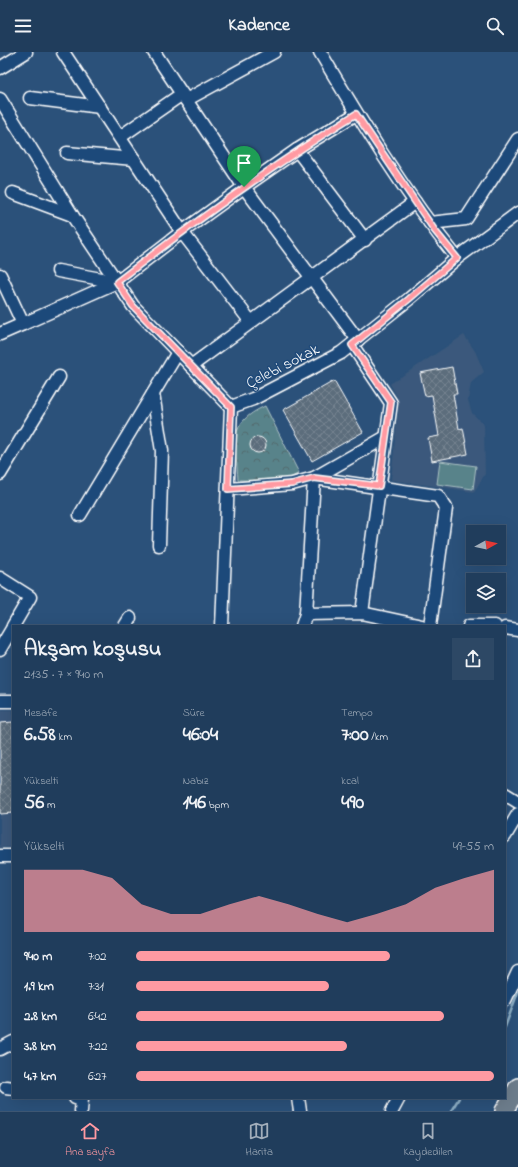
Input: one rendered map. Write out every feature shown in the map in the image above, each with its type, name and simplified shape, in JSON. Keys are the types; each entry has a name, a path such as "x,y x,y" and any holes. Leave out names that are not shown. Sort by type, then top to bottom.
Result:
{"highway":[{"path":"504,1111 518,1087"}],"street":[{"path":"0,68 26,52"},
{"path":"63,52 182,232 251,322"},
{"path":"154,52 244,187 312,279 355,342 391,402 362,613"},
{"path":"120,137 184,97 274,52"},
{"path":"320,52 356,114 415,202 457,258"},
{"path":"30,98 100,107"},
{"path":"0,99 72,214 133,306 231,407 222,625"},
{"path":"0,334 117,282 244,187 297,150 356,114"},
{"path":"430,223 466,219 518,139"},
{"path":"297,150 365,240"},
{"path":"67,153 134,159"},
{"path":"13,193 72,214"},
{"path":"191,366 312,279 415,202"},
{"name":"Çelebi sokak","path":"231,407 253,399 341,353 457,258 518,213"},
{"path":"58,271 117,282"},
{"path":"0,276 23,324"},
{"path":"80,515 178,352"},
{"path":"0,474 59,377"},
{"path":"153,394 162,452 159,545"},
{"path":"228,489 292,484 314,478 386,437"},
{"path":"314,478 379,486 438,496 446,508 430,625"},
{"path":"302,625 306,614 314,478"},
{"path":"0,578 30,597 14,625"},
{"path":"306,614 362,613 417,625"},
{"path":"0,649 12,628"},
{"path":"506,628 518,630"},
{"path":"0,700 12,701"},
{"path":"506,795 518,802"},
{"path":"506,834 518,814"},
{"path":"0,856 12,856"},
{"path":"506,998 518,972"},
{"path":"0,1049 12,1043"},
{"path":"82,1099 82,1111"},
{"path":"298,1099 300,1111"},
{"path":"392,1111 398,1099"}],"shaded area":[{"path":"464,335 475,351 484,372 471,383 468,400 472,413 484,425 485,474 474,492 391,480 398,398 390,384"},
{"path":"0,710 12,710 12,847 0,848"}],"green space":[{"path":"265,406 299,473 285,481 238,480 235,445 236,436 244,420"},
{"path":"440,461 476,466 473,489 437,484"}],"building":[{"path":"452,367 457,394 453,394 459,429 463,428 468,454 432,461 428,438 439,436 432,395 425,396 420,373"},
{"path":"334,381 363,432 312,461 283,410"},
{"path":"258,437 264,439 266,445 264,451 258,453 252,451 250,445 252,439"},
{"path":"12,722 12,813 0,814 0,723"}],"waterway":[{"path":"506,1024 518,992"},
{"path":"451,1111 458,1099"}],"route":[{"path":"356,114 435,231 457,258 352,345 391,402 379,486 314,478 292,484 228,489 231,407 133,306 117,282 244,187 297,150 356,114"}]}
